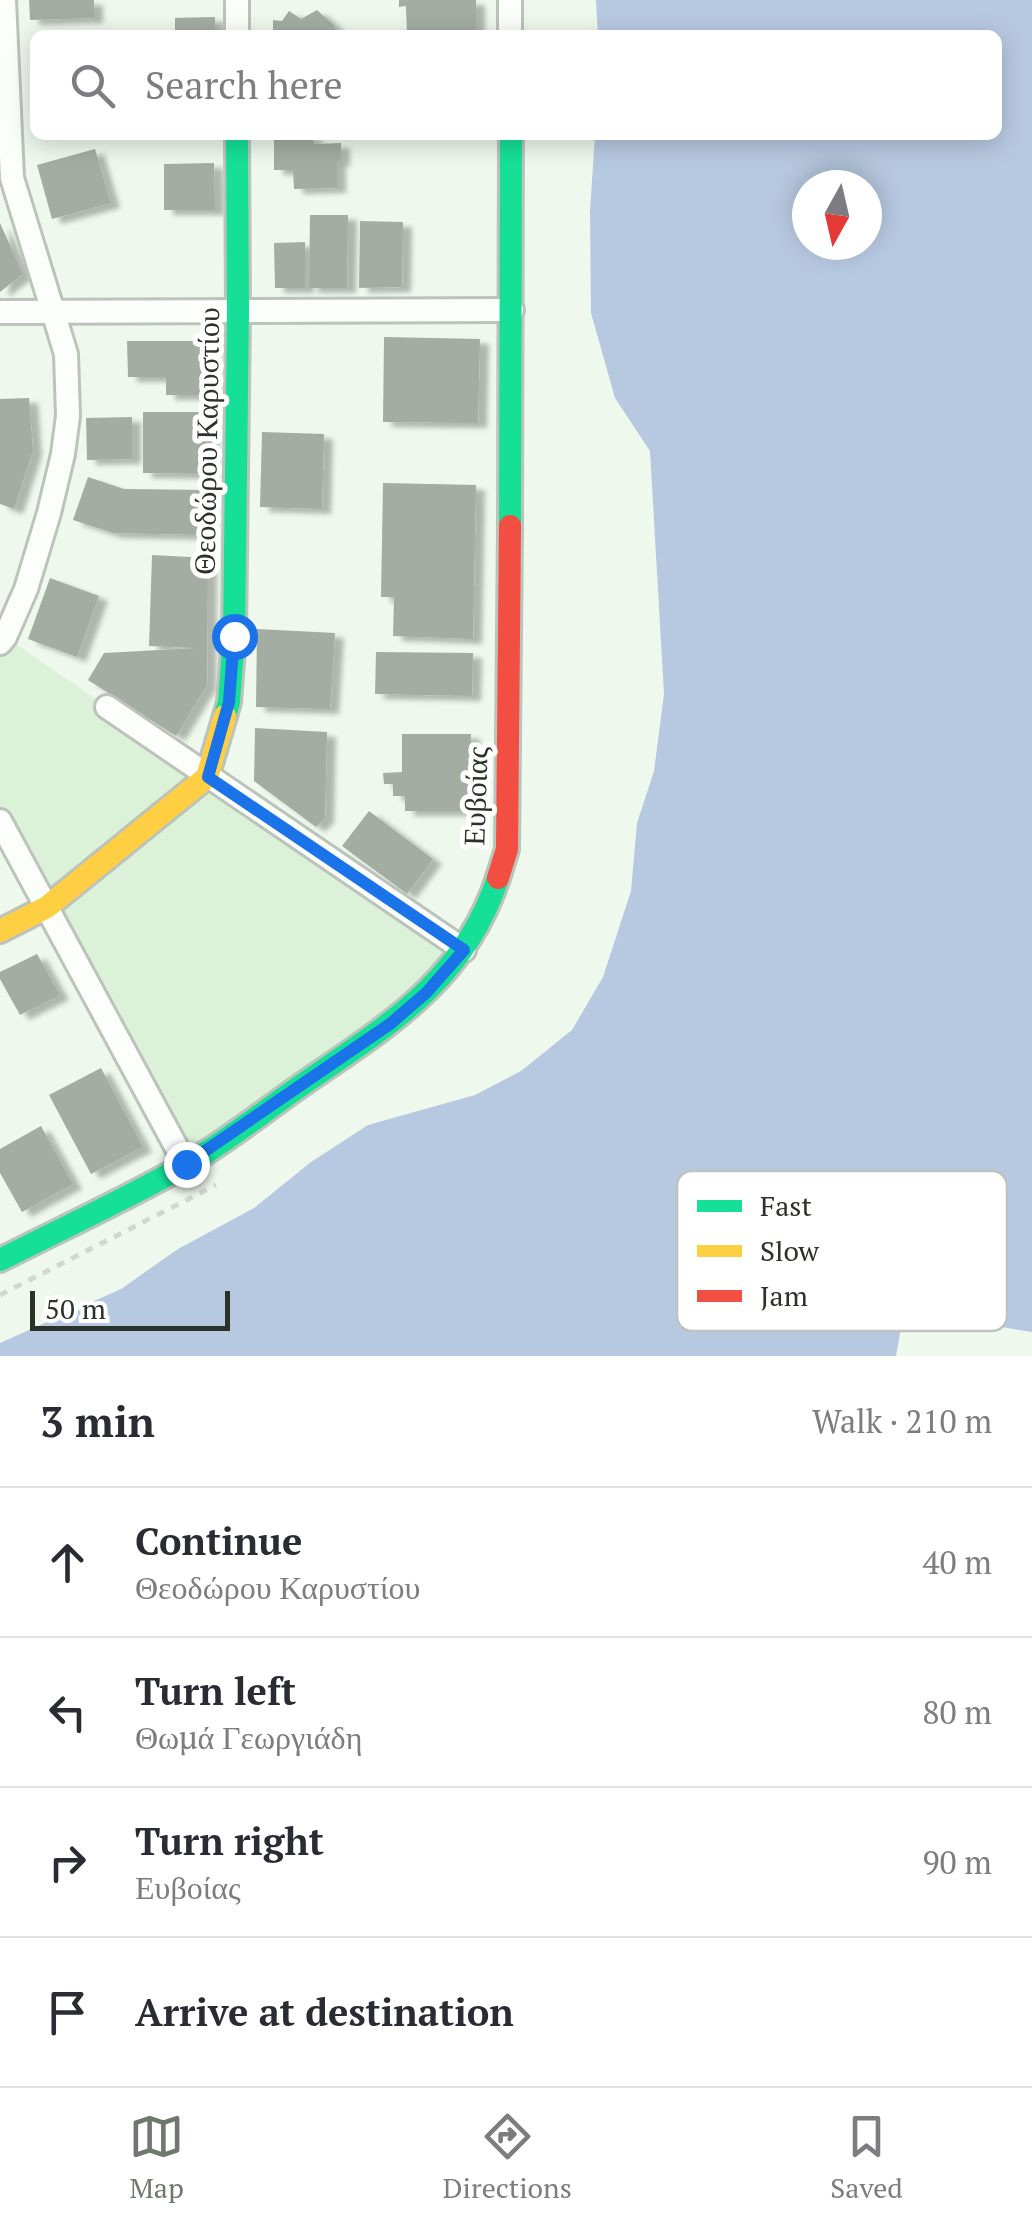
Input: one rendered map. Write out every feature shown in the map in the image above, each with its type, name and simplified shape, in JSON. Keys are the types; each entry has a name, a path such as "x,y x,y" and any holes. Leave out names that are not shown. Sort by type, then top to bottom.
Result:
{"street":[{"path":"0,643 6,638 26,589 49,513 68,416 66,354 6,179 4,0"},
{"path":"236,0 237,30"},
{"path":"510,0 510,30"},
{"name":"Θεοδώρου Καρυστίου","path":"208,777 229,702 234,636 237,140"},
{"name":"Ευβοίας","path":"0,1260 186,1164 390,1024 426,993 464,950 490,901 507,849 511,140"},
{"path":"0,312 512,310"},
{"path":"107,707 464,950"},
{"path":"0,932 47,907 208,777"},
{"path":"0,821 186,1164"}],"path":[{"path":"0,1295 216,1185"}],"green space":[{"path":"5,637 464,950 186,1165 0,820 0,643"}],"water":[{"path":"596,0 1032,0 1032,1332 1007,1328 1007,1171 677,1171 677,1331 900,1331 896,1356 0,1356 0,1343 121,1289 178,1249 254,1208 311,1162 368,1125 475,1095 521,1071 572,1030 603,977 631,891 637,823 654,771 664,694 650,451 615,398 591,313 590,211 595,140 1002,140 1002,30 598,30"}],"building":[{"path":"29,0 94,0 94,18 30,20"},
{"path":"399,0 476,0 476,30 407,30 406,6 399,7"},
{"path":"317,10 334,25 334,30 273,30 273,20 282,21 289,11 301,19"},
{"path":"215,17 215,30 175,30 175,18"},
{"path":"274,140 341,143 337,188 294,189 293,170 274,170"},
{"path":"95,149 111,203 52,219 37,165"},
{"path":"214,163 215,210 164,210 164,164"},
{"path":"310,215 348,215 347,288 309,288"},
{"path":"360,221 403,222 402,287 359,288"},
{"path":"0,223 23,274 0,292"},
{"path":"305,242 305,288 275,288 274,243"},
{"path":"384,337 480,339 478,423 383,422"},
{"path":"127,341 211,341 211,395 166,395 166,377 128,377"},
{"path":"29,398 33,451 14,509 0,504 0,399"},
{"path":"143,412 210,412 210,474 143,473"},
{"path":"132,417 132,459 87,460 86,418"},
{"path":"262,432 324,434 322,509 260,507"},
{"path":"88,477 124,489 209,490 208,535 113,533 73,520"},
{"path":"383,483 476,485 473,639 393,636 394,597 381,597"},
{"path":"152,555 208,558 207,685 176,736 88,680 104,653 196,648 149,646"},
{"path":"50,578 99,596 77,657 28,639"},
{"path":"257,629 335,633 330,709 256,707"},
{"path":"376,652 473,653 472,696 375,694"},
{"path":"255,728 327,732 325,818 316,827 254,781"},
{"path":"402,734 471,734 469,811 405,811 405,796 393,796 393,784 384,784 383,773 402,772"},
{"path":"369,811 433,859 407,894 342,846"},
{"path":"37,954 60,995 20,1015 0,972"},
{"path":"101,1068 143,1147 91,1174 49,1095"},
{"path":"41,1126 73,1184 22,1212 0,1173 0,1149"}],"traffic: fast":[{"path":"225,716 234,636 237,140"},
{"path":"510,526 511,140"},
{"path":"0,1260 199,1157 393,1020 444,973 465,945 498,878"}],"traffic: slow":[{"path":"0,931 47,907 207,777 225,716"}],"traffic: jam":[{"path":"498,878 507,849 510,526"}],"route":[{"path":"186,1164 390,1024 426,993 464,950 208,777 229,702 234,636"}]}
